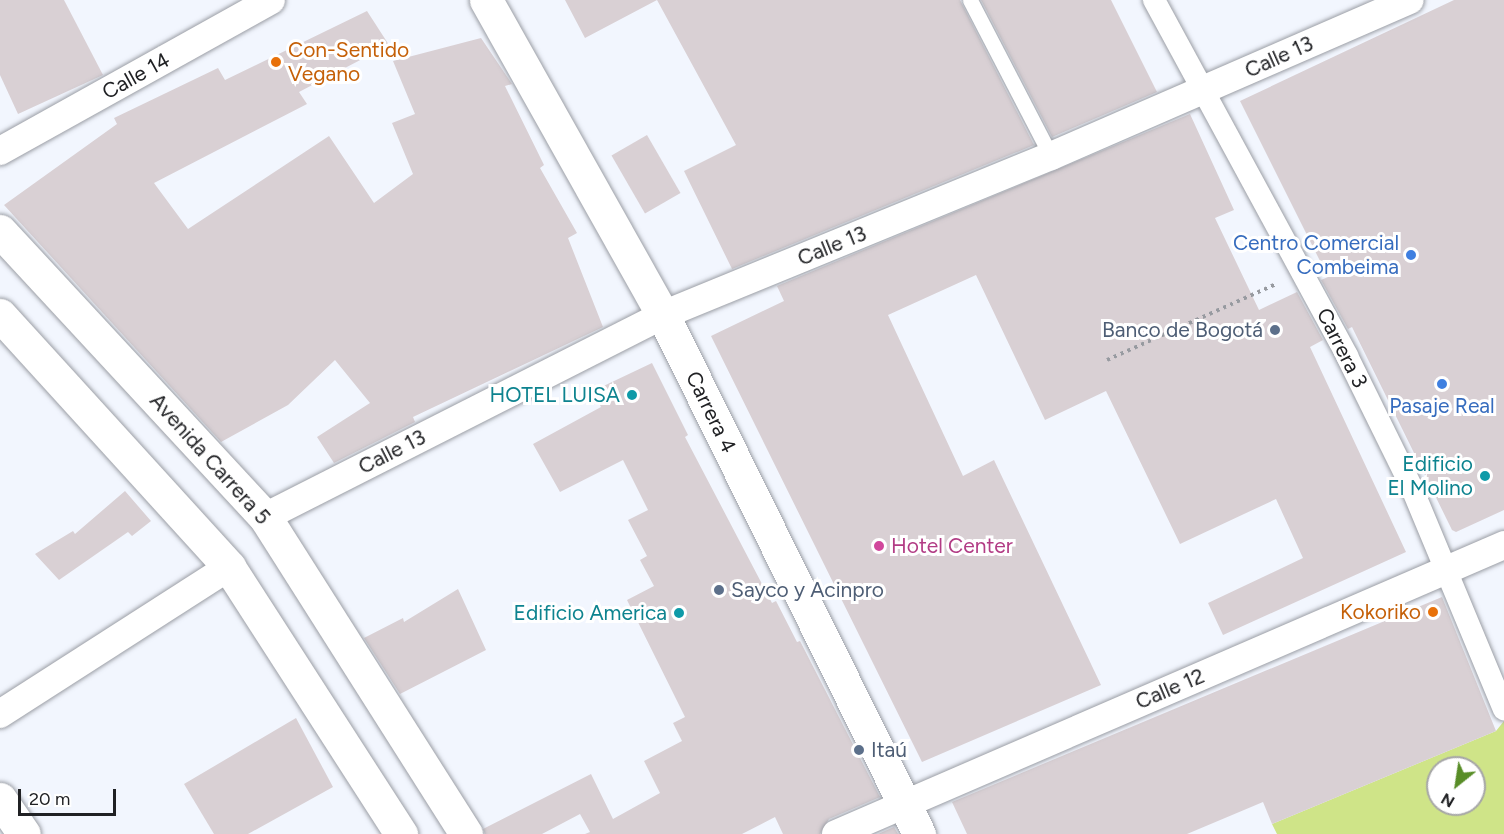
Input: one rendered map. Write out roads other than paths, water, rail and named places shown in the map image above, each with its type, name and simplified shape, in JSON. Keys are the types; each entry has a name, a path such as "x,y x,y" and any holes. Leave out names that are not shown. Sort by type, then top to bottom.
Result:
{"main road":[{"name":"Carrera 4","path":"486,0 663,315 919,834"},
{"name":"Avenida Carrera 5","path":"0,231 265,517 466,834"},
{"path":"0,315 230,567 401,834"},
{"path":"0,799 24,834"}],"street":[{"name":"Calle 14","path":"0,151 271,0"},
{"name":"Carrera 3","path":"1154,0 1302,272 1401,466 1504,709"},
{"name":"Calle 13","path":"265,517 663,315 1051,156 1410,0"},
{"name":"Calle 12","path":"836,834 1504,545"},
{"path":"0,714 230,567"}],"lane":[{"path":"970,0 1051,156"}],"place":[{"name":"Con-Sentido Vegano","path":"276,62"},
{"name":"Centro Comercial Combeima","path":"1411,255"},
{"name":"Banco de Bogotá","path":"1275,330"},
{"name":"Pasaje Real","path":"1442,384"},
{"name":"HOTEL LUISA","path":"632,395"},
{"name":"Edificio El Molino","path":"1485,476"},
{"name":"Hotel Center","path":"879,546"},
{"name":"Sayco y Acinpro","path":"719,590"},
{"name":"Kokoriko","path":"1433,612"},
{"name":"Edificio America","path":"679,613"},
{"name":"Itaú","path":"859,750"}]}
